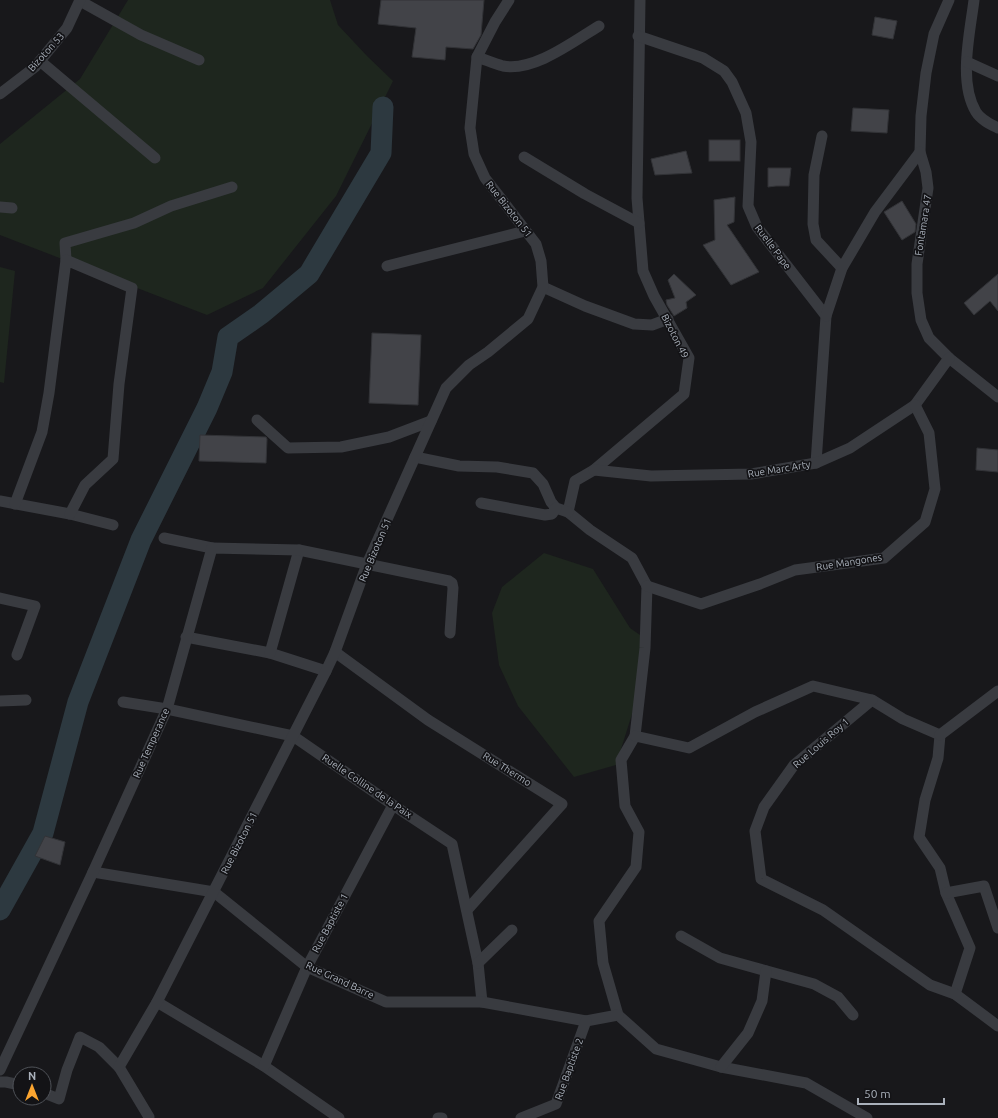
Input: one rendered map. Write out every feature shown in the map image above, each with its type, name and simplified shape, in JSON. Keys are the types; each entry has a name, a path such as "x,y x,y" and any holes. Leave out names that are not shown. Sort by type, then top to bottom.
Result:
{"street":[{"path":"80,0 141,35 199,60"},
{"name":"Bizoton 53","path":"0,94 35,67 67,28 80,0"},
{"name":"Rue Bizoton 51","path":"119,1067 157,1002 326,671 335,652 367,564 446,388 469,364 488,352 528,319 543,287 541,261 536,244 485,178 474,154 470,128 477,57 495,22 509,0"},
{"name":"Bizoton 49","path":"568,512 575,481 594,470 684,394 689,358 654,296 642,271 637,198 638,36 640,0"},
{"name":"Fontamara 47","path":"949,0 934,34 926,73 921,116 920,152 926,172 928,188 917,264 917,293 921,320 929,338 949,358 998,397"},
{"path":"974,0 967,62 967,82 970,99 976,113 985,121 998,128"},
{"path":"477,57 505,66 522,66 539,62 599,26"},
{"name":"Ruelle Pape","path":"638,36 703,58 724,71 732,82 746,113 752,142 748,206 752,216 757,227 826,316"},
{"path":"40,60 156,158"},
{"path":"967,62 998,76"},
{"path":"822,136 814,175 813,224 816,240 842,268"},
{"path":"816,463 826,316 842,268 875,212 920,152"},
{"path":"524,157 585,194 639,223"},
{"path":"15,504 42,432 49,393 66,260 65,243 134,223 171,206 232,187"},
{"path":"0,207 12,208"},
{"path":"387,266 525,231"},
{"path":"66,260 132,288 119,384 113,459 85,485 70,514"},
{"path":"543,287 585,306 634,324 652,324 668,319"},
{"name":"Rue Marc Arty","path":"594,470 651,476 750,474 816,463 850,448 915,405 949,358"},
{"name":"Rue Mangones","path":"647,586 701,604 760,584 795,570 884,558 925,522 935,489 929,433 915,405"},
{"path":"257,420 288,448 341,447 389,437 431,421"},
{"path":"415,457 460,466 497,467 533,473 543,484 551,502 556,508 568,512 590,530 632,558 647,586 644,648 635,736 621,760 625,806 639,832 636,867 599,921 602,963 618,1015 656,1049 721,1067 806,1083 867,1118"},
{"path":"0,501 70,514 113,525"},
{"path":"481,503 544,515 552,514 556,508"},
{"path":"164,538 212,548 299,550 449,581 452,583 454,588 450,633"},
{"name":"Rue Temperance","path":"0,1070 93,872 167,709 212,548"},
{"path":"270,653 299,550"},
{"path":"0,598 35,606 17,656"},
{"path":"186,637 270,653 326,671"},
{"name":"Rue Thermo","path":"335,652 428,720 562,804 467,910"},
{"path":"635,736 689,748 755,712 814,686 872,700 904,719 940,735"},
{"path":"956,994 970,948 946,893 940,868 919,837 925,800 938,758 940,735 998,691"},
{"path":"0,701 26,700"},
{"name":"Rue Louis Roy 1","path":"872,700 794,765 764,807 755,831 761,879 823,910 930,985 956,994 998,1026"},
{"name":"Ruelle Colline de la Paix","path":"123,702 167,709 293,736 452,844 478,963 482,1002"},
{"name":"Rue Baptiste 1","path":"264,1066 307,967 393,805"},
{"name":"Rue Grand Barre","path":"93,872 214,892 307,967 386,1002 482,1002 586,1021"},
{"path":"946,893 984,886 998,928"},
{"path":"478,963 512,930"},
{"path":"681,936 720,958 814,984 838,997 852,1015"},
{"path":"721,1067 748,1033 762,1001 766,971"},
{"path":"157,1002 264,1066 339,1118"},
{"path":"586,1021 618,1015"},
{"name":"Rue Baptiste 2","path":"521,1118 556,1104 586,1021"},
{"path":"52,1096 59,1099 67,1070 80,1037 99,1047 119,1067 150,1118"},
{"path":"0,1082 12,1083"}],"shaded area":[{"path":"128,0 330,0 338,25 393,81 336,196 263,288 207,315 0,235 0,144 80,79"},
{"path":"0,267 15,271 4,383 0,382"},
{"path":"544,553 593,569 630,628 650,642 643,679 616,765 574,777 518,706 499,665 492,613 502,587"}],"building":[{"path":"381,0 484,0 481,35 473,49 446,47 445,60 412,57 416,28 378,24"},
{"path":"875,17 897,21 893,39 872,35"},
{"path":"853,108 889,110 887,133 851,131"},
{"path":"709,140 740,140 740,161 709,161"},
{"path":"686,151 692,173 655,175 651,159"},
{"path":"768,168 791,168 789,186 768,187"},
{"path":"735,197 734,222 727,225 759,272 731,285 703,245 715,240 714,200"},
{"path":"902,201 916,224 915,232 902,240 884,212"},
{"path":"674,274 696,295 686,302 687,308 674,316 667,305 666,300 675,298 668,280"},
{"path":"998,274 998,311 990,301 974,315 964,303"},
{"path":"372,333 421,335 418,405 369,403"},
{"path":"200,435 266,437 266,463 199,461"},
{"path":"977,448 998,450 998,472 976,470"},
{"path":"45,836 65,842 60,865 35,856"}],"waterway":[{"path":"0,910 43,833 78,702 141,540 207,408 222,372 228,337 261,314 309,274 381,153 383,107"}]}
